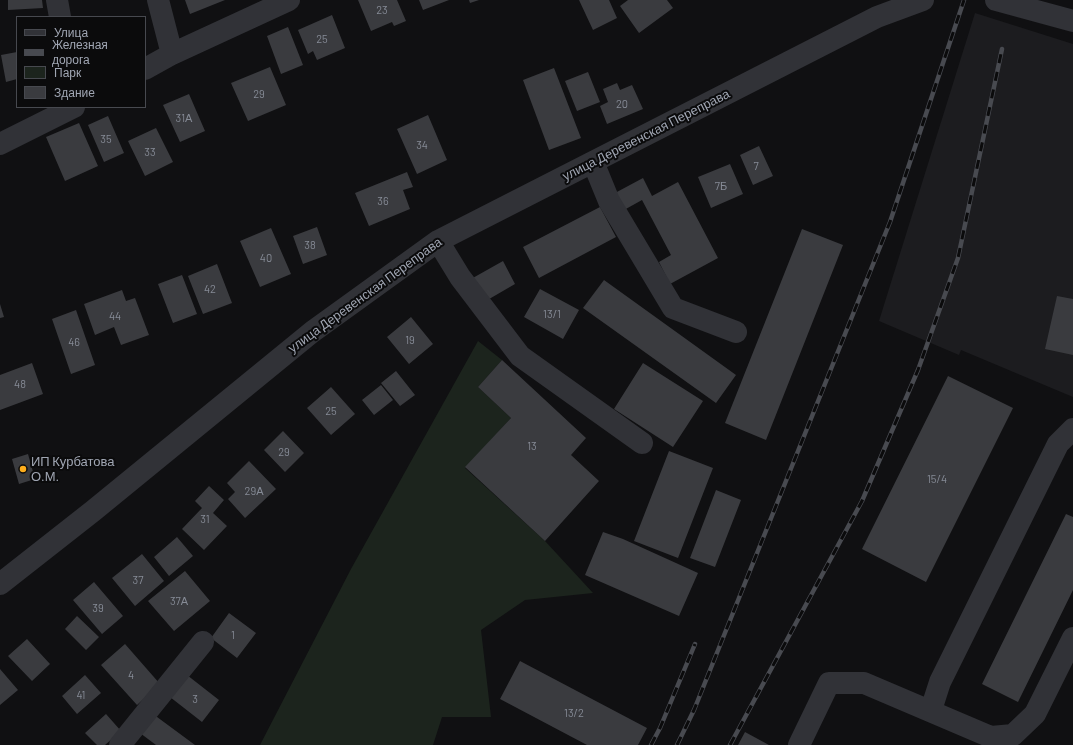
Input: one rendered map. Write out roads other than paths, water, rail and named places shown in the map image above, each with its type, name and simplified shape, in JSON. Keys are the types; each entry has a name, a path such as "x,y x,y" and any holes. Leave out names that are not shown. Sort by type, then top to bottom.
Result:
{"street":[{"path":"57,0 60,16"},
{"path":"158,0 172,54"},
{"path":"146,68 172,54 289,0"},
{"name":"улица Деревенская Переправа","path":"0,584 93,512 312,332 438,241 877,17 923,0"},
{"path":"996,0 1073,21"},
{"path":"0,144 72,108"},
{"path":"593,162 610,201 673,308 736,332"},
{"path":"438,241 460,277 520,356 642,443"},
{"path":"931,710 940,682 1058,444 1073,430"},
{"path":"799,745 830,683 864,683 931,710 991,737 1013,735 1035,714 1073,638"},
{"path":"120,745 203,642"}],"railway":[{"path":"677,745 694,710 890,222 964,0"},
{"path":"730,745 862,501 918,370 958,258 1002,49"},
{"path":"651,745 660,728 695,644"}],"place":[{"name":"ИП Курбатова О.М.","path":"23,469"}]}
